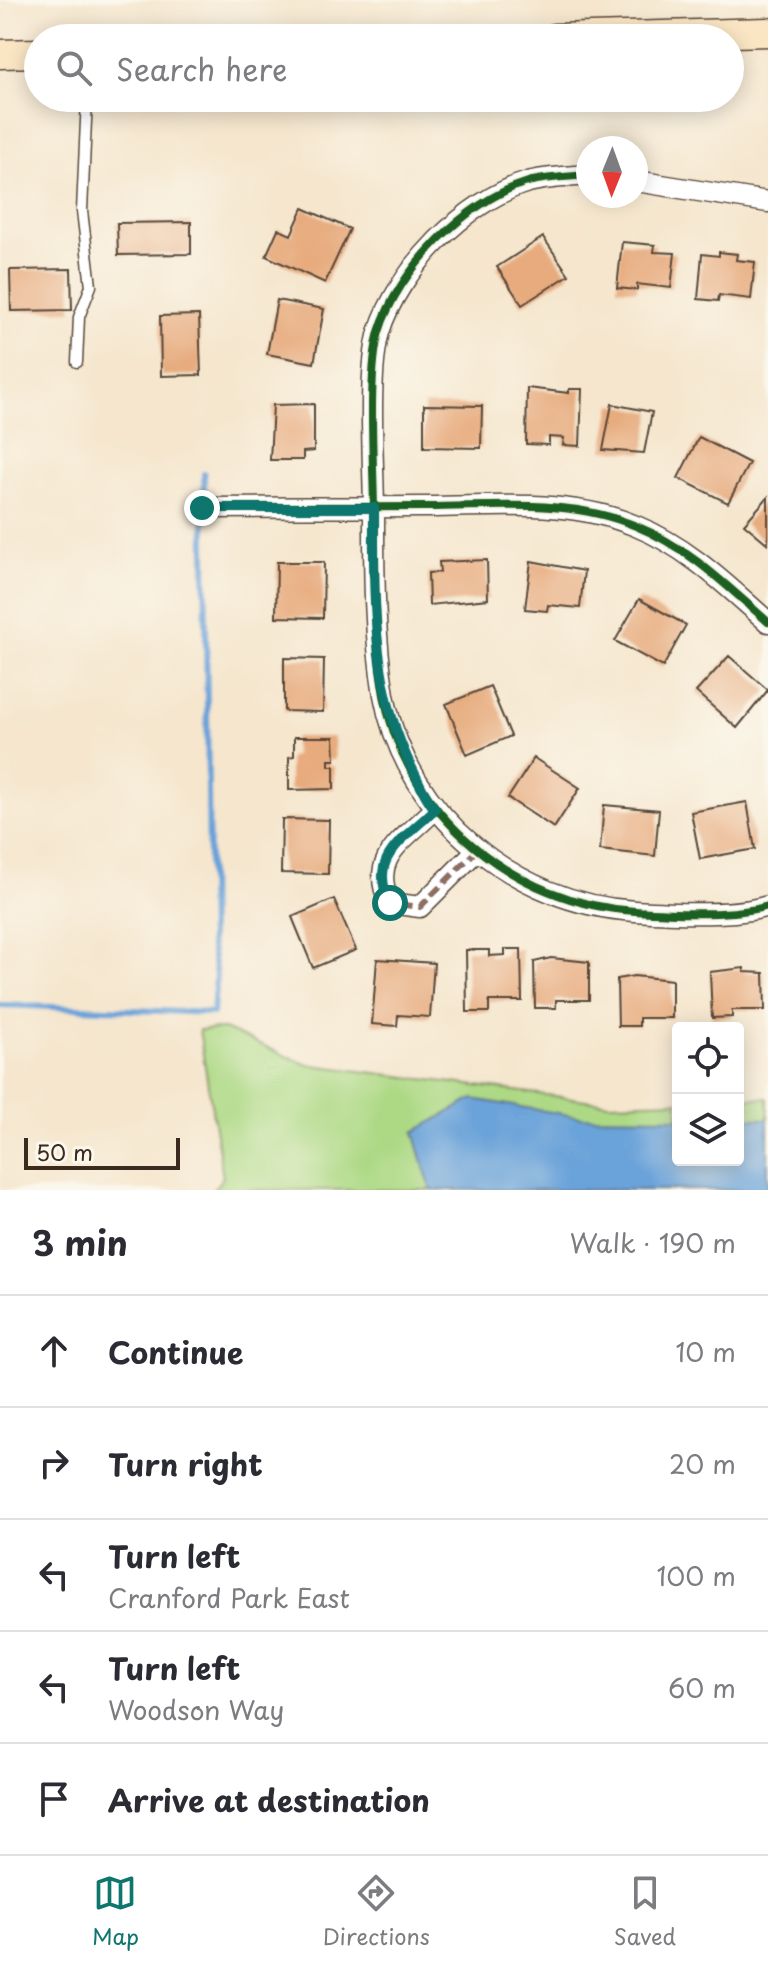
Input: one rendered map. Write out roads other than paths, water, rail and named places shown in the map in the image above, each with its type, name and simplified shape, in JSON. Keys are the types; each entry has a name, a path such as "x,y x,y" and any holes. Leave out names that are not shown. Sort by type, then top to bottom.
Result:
{"main road":[{"path":"744,33 768,32"},
{"path":"0,54 24,53"}],"street":[{"path":"576,176 528,182 483,203 441,235 402,286 379,332 375,373 374,508 377,629 384,698 405,757 435,809 477,850 508,872 560,898 605,909 672,913 768,906"},
{"path":"648,183 768,202"},
{"path":"202,508 545,506 620,520 654,534 698,562 768,622"},
{"path":"435,809 384,860 380,882 390,903 420,907 477,850"}],"lane":[{"path":"77,362 79,317 91,286 82,211 86,112"}],"water":[{"path":"473,1099 582,1117 672,1118 672,1166 744,1166 744,1118 768,1119 768,1190 431,1190 414,1132"}],"waterway":[{"path":"0,1005 213,1013 216,975 210,942 204,474"}]}
